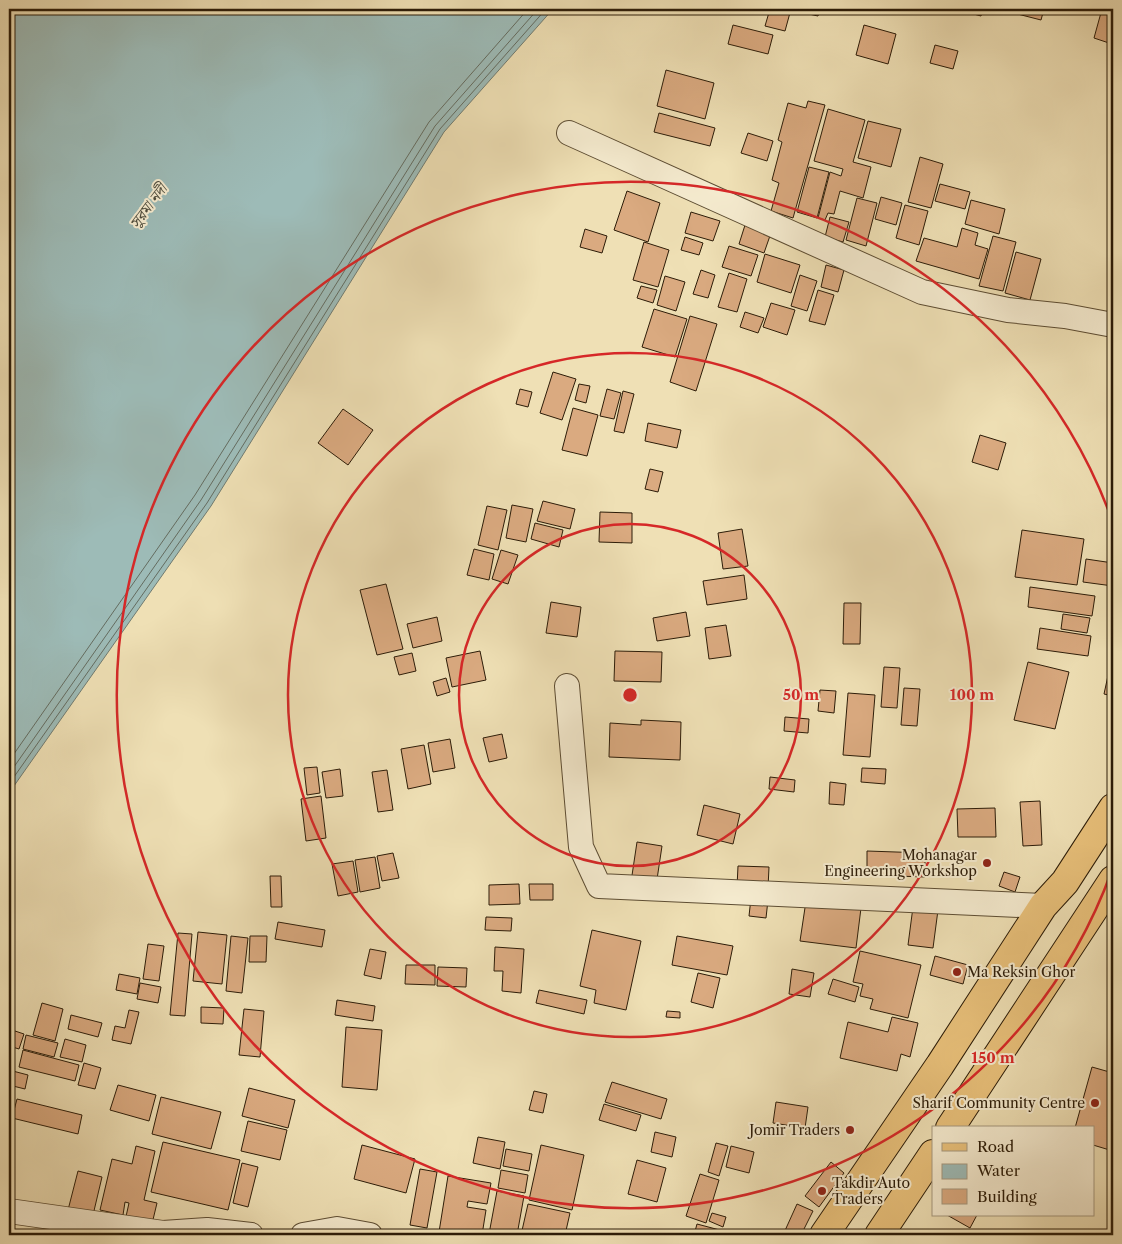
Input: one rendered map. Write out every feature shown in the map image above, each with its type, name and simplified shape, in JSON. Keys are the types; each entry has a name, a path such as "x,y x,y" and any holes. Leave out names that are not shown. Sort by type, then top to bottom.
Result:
{"main road":[{"path":"824,1235 940,1065 1043,906 1065,882 1113,808"},
{"path":"951,1126 1113,880"},
{"path":"940,1065 976,1088"},
{"path":"879,1235 932,1156"}],"street":[{"path":"569,133 922,292 1008,310 1065,316 1113,325"},
{"path":"567,686 581,847 599,886 1043,906"},
{"path":"9,1211 163,1233 207,1230 251,1235"},
{"path":"303,1235 337,1229 370,1235"}],"water":[{"name":"সুরমা নদী","path":"9,9 553,9 444,132 211,506 9,793"}],"building":[{"path":"770,9 791,9 785,31 765,26"},
{"path":"796,9 820,9 818,16 795,11"},
{"path":"955,9 983,9 981,16"},
{"path":"998,9 1044,9 1041,20"},
{"path":"1102,9 1113,9 1112,44 1094,38"},
{"path":"733,25 773,35 768,54 728,44"},
{"path":"864,25 896,34 888,64 856,55"},
{"path":"935,45 958,51 953,69 930,63"},
{"path":"666,70 714,83 705,119 657,106"},
{"path":"808,101 825,105 793,218 771,211 779,183 772,180 782,142 778,140 788,103 806,108"},
{"path":"828,109 865,120 853,162 871,167 863,198 840,191 834,214 828,213 825,220 818,218 830,172 841,176 843,169 814,161"},
{"path":"659,113 715,128 710,146 654,132"},
{"path":"868,121 901,129 891,167 858,158"},
{"path":"748,133 773,141 767,161 741,153"},
{"path":"920,157 943,164 931,208 908,202"},
{"path":"809,167 829,172 817,218 797,212"},
{"path":"940,184 970,192 965,209 935,201"},
{"path":"627,191 660,203 648,242 614,230"},
{"path":"881,197 902,203 896,225 875,219"},
{"path":"857,198 877,203 866,246 846,240"},
{"path":"971,200 1005,209 999,234 965,224"},
{"path":"905,205 928,211 919,245 896,238"},
{"path":"691,212 720,221 713,241 685,233"},
{"path":"830,217 849,222 843,242 825,237"},
{"path":"746,222 772,230 764,253 739,244"},
{"path":"962,228 978,233 975,245 988,249 979,279 916,261 924,238 957,247"},
{"path":"585,229 607,236 602,253 580,247"},
{"path":"993,236 1016,242 1003,291 979,286"},
{"path":"685,237 703,243 699,255 681,250"},
{"path":"644,242 669,250 658,287 633,280"},
{"path":"729,246 758,255 751,276 722,267"},
{"path":"1016,252 1041,259 1030,300 1005,293"},
{"path":"765,254 800,265 791,293 757,282"},
{"path":"826,265 844,270 838,292 821,287"},
{"path":"701,270 715,275 708,298 693,294"},
{"path":"729,273 747,279 737,312 718,307"},
{"path":"800,275 817,281 807,311 791,306"},
{"path":"665,276 685,282 676,311 657,305"},
{"path":"641,286 657,290 653,303 637,298"},
{"path":"818,290 834,295 825,325 809,321"},
{"path":"771,303 795,310 787,335 763,327"},
{"path":"654,309 687,319 675,357 642,347"},
{"path":"745,312 764,318 758,333 740,327"},
{"path":"690,316 717,324 696,391 670,382"},
{"path":"553,372 576,379 562,420 540,413"},
{"path":"579,384 590,386 586,403 575,400"},
{"path":"520,389 532,392 528,407 516,404"},
{"path":"607,389 621,393 614,419 600,416"},
{"path":"623,391 634,394 624,433 614,431"},
{"path":"573,408 598,415 587,456 562,450"},
{"path":"343,409 373,430 348,465 318,443"},
{"path":"648,423 681,430 677,448 645,441"},
{"path":"980,435 1006,443 998,470 972,462"},
{"path":"650,469 663,472 658,492 645,489"},
{"path":"543,501 575,509 570,529 537,521"},
{"path":"512,505 533,509 526,542 506,538"},
{"path":"487,506 507,510 498,550 478,545"},
{"path":"600,512 632,513 632,543 599,542"},
{"path":"535,523 563,530 559,547 531,539"},
{"path":"742,529 748,566 723,569 718,533"},
{"path":"1022,530 1084,539 1077,585 1015,577"},
{"path":"474,549 494,554 489,580 467,575"},
{"path":"501,550 518,555 508,584 492,579"},
{"path":"1086,559 1113,563 1113,586 1083,582"},
{"path":"744,575 747,599 707,605 703,581"},
{"path":"386,584 403,649 377,655 360,590"},
{"path":"1030,587 1095,596 1092,616 1028,607"},
{"path":"551,602 581,607 577,637 546,633"},
{"path":"844,603 861,603 860,644 843,644"},
{"path":"686,612 690,636 657,641 653,618"},
{"path":"1063,614 1090,618 1087,633 1061,629"},
{"path":"437,617 442,641 413,648 407,624"},
{"path":"726,625 731,656 709,659 705,628"},
{"path":"1040,628 1091,636 1088,656 1037,649"},
{"path":"480,651 486,680 452,687 446,658"},
{"path":"615,651 662,652 661,682 614,681"},
{"path":"412,653 416,671 399,675 394,657"},
{"path":"1028,662 1069,672 1055,729 1014,720"},
{"path":"884,667 900,668 897,708 881,707"},
{"path":"1109,671 1113,672 1113,696 1104,694"},
{"path":"446,678 450,692 437,696 433,682"},
{"path":"904,688 920,689 917,726 901,725"},
{"path":"820,690 836,691 834,713 818,711"},
{"path":"848,693 875,695 870,757 843,755"},
{"path":"785,717 809,719 808,733 784,731"},
{"path":"641,720 681,722 680,760 609,757 610,723 641,725"},
{"path":"502,734 507,758 489,762 483,738"},
{"path":"450,739 455,768 433,772 428,743"},
{"path":"424,745 431,784 408,789 401,749"},
{"path":"317,767 320,793 307,795 304,768"},
{"path":"862,768 886,769 885,784 861,782"},
{"path":"340,769 343,796 326,798 322,772"},
{"path":"387,770 393,810 378,812 372,772"},
{"path":"770,777 795,780 794,792 769,789"},
{"path":"830,782 846,784 844,805 829,804"},
{"path":"321,796 326,838 306,841 301,799"},
{"path":"1040,801 1042,845 1023,846 1020,802"},
{"path":"704,805 740,814 733,844 697,835"},
{"path":"995,808 996,837 958,837 957,809"},
{"path":"637,842 662,846 656,886 631,882"},
{"path":"867,851 925,853 925,877 867,875"},
{"path":"393,853 399,878 382,881 377,856"},
{"path":"375,857 380,888 360,892 355,860"},
{"path":"353,861 358,892 338,896 332,864"},
{"path":"738,866 769,867 768,888 737,887"},
{"path":"1004,872 1020,877 1015,892 999,886"},
{"path":"270,876 281,876 282,907 271,907"},
{"path":"519,884 520,904 489,905 489,885"},
{"path":"529,884 553,884 553,900 530,900"},
{"path":"751,898 768,900 766,918 749,916"},
{"path":"806,901 861,908 856,948 800,941"},
{"path":"913,907 938,910 933,948 908,945"},
{"path":"486,917 512,918 511,931 485,930"},
{"path":"278,922 325,930 322,947 275,939"},
{"path":"592,930 641,941 626,1010 594,1003 596,990 580,986"},
{"path":"198,932 227,935 222,984 193,981"},
{"path":"178,933 192,934 185,1016 170,1015"},
{"path":"231,936 248,938 242,993 226,991"},
{"path":"250,936 267,936 266,962 249,962"},
{"path":"677,936 733,946 727,975 672,965"},
{"path":"148,944 164,946 159,981 143,979"},
{"path":"495,947 524,949 521,993 502,991 503,971 494,971"},
{"path":"370,949 386,952 381,979 364,975"},
{"path":"860,951 921,965 908,1018 870,1009 873,999 860,996 863,984 853,982"},
{"path":"935,956 968,965 963,984 930,975"},
{"path":"406,965 435,965 435,985 405,984"},
{"path":"438,967 467,968 466,987 437,986"},
{"path":"792,969 814,973 810,997 789,994"},
{"path":"698,973 720,978 713,1008 691,1002"},
{"path":"119,974 140,978 137,994 116,990"},
{"path":"833,979 859,987 855,1002 828,994"},
{"path":"140,983 161,987 158,1003 137,999"},
{"path":"539,990 587,1000 584,1014 536,1003"},
{"path":"337,1000 375,1006 373,1021 335,1015"},
{"path":"42,1003 63,1009 55,1041 33,1035"},
{"path":"201,1007 224,1008 223,1024 201,1023"},
{"path":"244,1009 264,1011 260,1057 239,1055"},
{"path":"129,1010 139,1012 131,1044 112,1040 115,1026 125,1028"},
{"path":"667,1011 680,1012 680,1018 666,1017"},
{"path":"71,1015 102,1023 98,1037 68,1029"},
{"path":"892,1017 918,1023 910,1057 901,1054 897,1071 840,1058 848,1022 888,1032"},
{"path":"346,1027 382,1030 377,1090 342,1087"},
{"path":"9,1029 24,1034 19,1049 9,1046"},
{"path":"26,1035 58,1043 54,1057 23,1049"},
{"path":"65,1039 86,1045 82,1062 60,1057"},
{"path":"23,1050 79,1065 75,1081 19,1067"},
{"path":"84,1063 101,1068 95,1089 78,1085"},
{"path":"1092,1067 1113,1073 1113,1151 1094,1145 1094,1126 1076,1126"},
{"path":"9,1070 28,1075 25,1089 9,1085"},
{"path":"612,1082 667,1099 661,1119 605,1102"},
{"path":"118,1085 156,1095 149,1121 110,1110"},
{"path":"249,1088 295,1100 288,1128 242,1116"},
{"path":"534,1091 547,1094 543,1113 529,1110"},
{"path":"161,1097 221,1112 211,1149 152,1134"},
{"path":"17,1099 82,1115 78,1134 12,1118"},
{"path":"776,1102 808,1107 805,1128 773,1123"},
{"path":"604,1104 641,1115 636,1131 599,1120"},
{"path":"248,1121 287,1130 280,1160 241,1151"},
{"path":"655,1132 676,1137 672,1157 651,1152"},
{"path":"478,1137 505,1142 500,1169 473,1163"},
{"path":"163,1142 240,1160 228,1210 151,1192"},
{"path":"716,1143 728,1146 719,1176 708,1172"},
{"path":"362,1145 415,1159 406,1193 354,1179"},
{"path":"541,1145 584,1155 572,1210 529,1200"},
{"path":"136,1146 155,1151 144,1200 157,1203 151,1228 125,1221 129,1203 125,1202 123,1215 100,1210 112,1159 132,1164"},
{"path":"731,1146 754,1152 749,1173 726,1167"},
{"path":"506,1149 532,1154 529,1171 503,1166"},
{"path":"637,1160 666,1168 657,1202 628,1194"},
{"path":"831,1162 844,1173 819,1207 805,1196"},
{"path":"242,1163 258,1167 248,1207 233,1203"},
{"path":"420,1169 437,1172 427,1228 410,1225"},
{"path":"501,1170 528,1175 525,1193 498,1188"},
{"path":"78,1171 102,1177 93,1215 68,1210"},
{"path":"700,1174 719,1180 706,1223 686,1216"},
{"path":"448,1176 491,1183 487,1204 468,1201 467,1207 486,1210 482,1235 439,1232"},
{"path":"497,1191 524,1196 517,1235 489,1234"},
{"path":"528,1204 570,1213 565,1235 521,1235"},
{"path":"797,1204 813,1211 801,1235 783,1235"},
{"path":"712,1213 726,1217 723,1227 709,1221"},
{"path":"949,1216 976,1216 970,1228"},
{"path":"697,1224 731,1233 730,1235 694,1235"}],"place":[{"name":"Mohanagar Engineering Workshop","path":"987,863"},
{"name":"Ma Reksin Ghor","path":"957,972"},
{"name":"Sharif Community Centre","path":"1095,1103"},
{"name":"Jomir Traders","path":"850,1130"},
{"name":"Takdir Auto Traders","path":"822,1191"}]}
